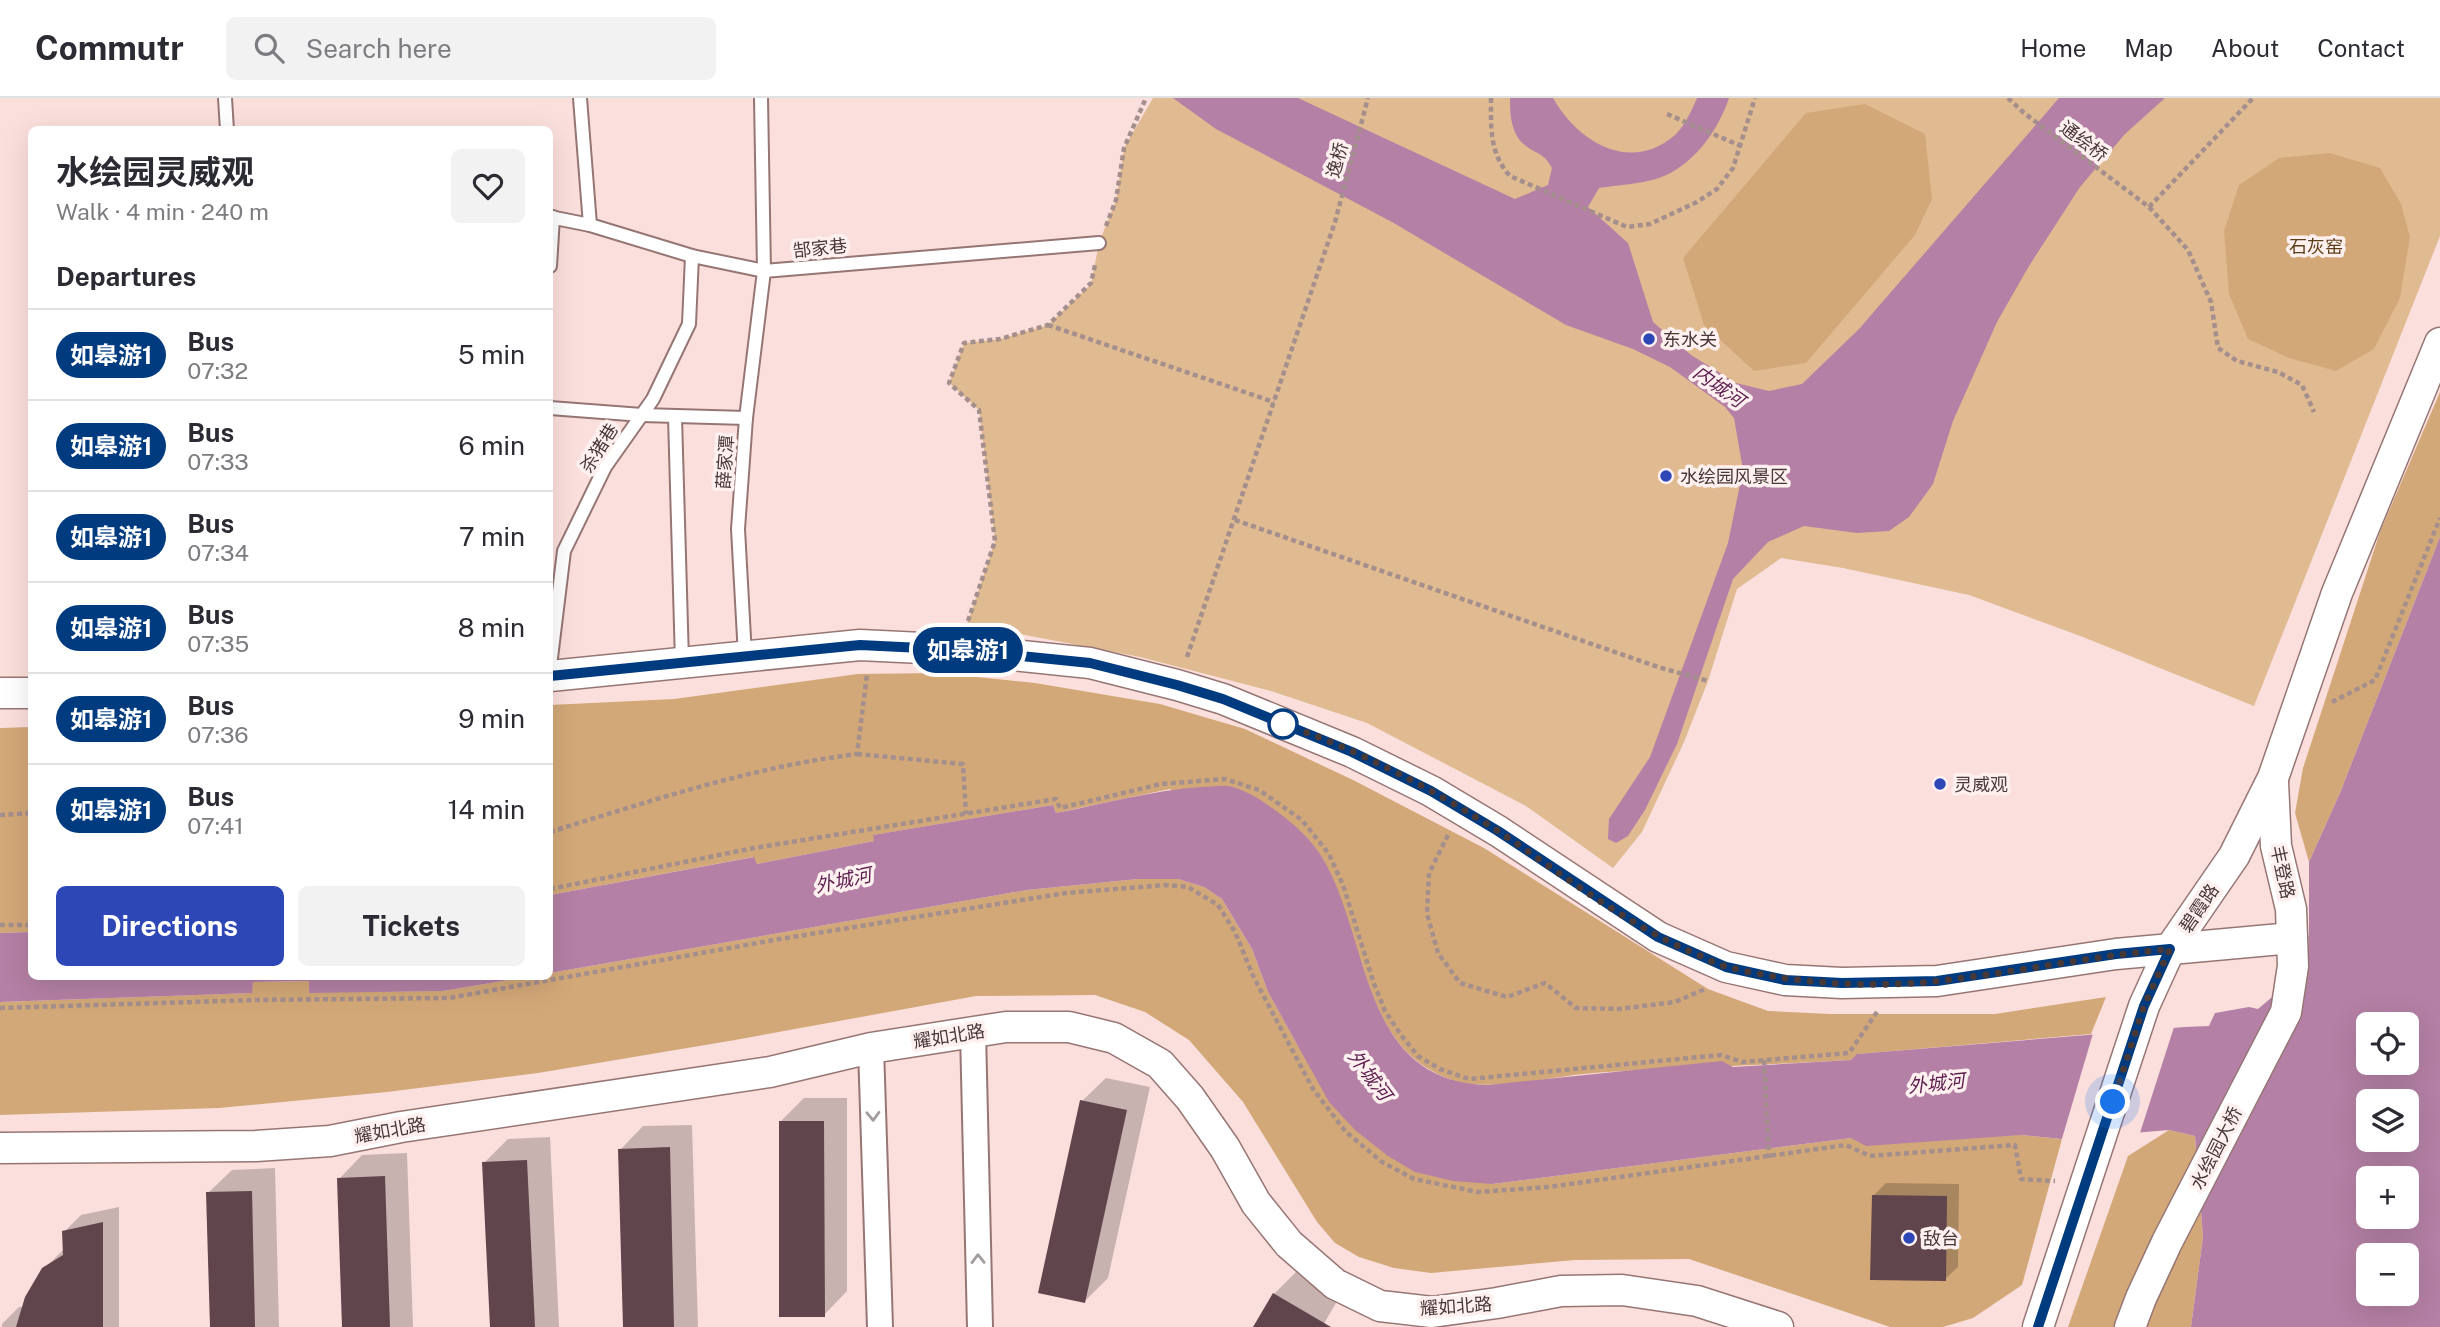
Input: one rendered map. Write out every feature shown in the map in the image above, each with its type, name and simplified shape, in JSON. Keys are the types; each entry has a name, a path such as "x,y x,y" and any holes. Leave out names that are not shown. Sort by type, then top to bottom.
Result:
{"street":[{"name":"碧霞路","path":"553,676 682,661 871,645 962,650 1090,663 1223,699 1352,752 1431,791 1658,937 1726,967 1785,980 1842,983 1937,981 2116,954 2170,949 2234,856 2273,778 2337,593 2440,343"},
{"path":"0,694 28,693"},
{"name":"丰登路","path":"2273,778 2276,846 2291,909 2292,952"},
{"path":"2038,1327 2144,1006 2170,949 2292,952"},
{"name":"水绘园大桥","path":"2130,1327 2167,1242 2286,1012 2292,952"},
{"name":"耀如北路","path":"0,1148 256,1146 330,1141 401,1127 770,1072 871,1048 973,1032 1006,1027 1069,1027 1114,1038 1160,1064 1190,1098 1225,1148 1256,1203 1289,1244 1335,1284 1380,1306 1432,1312 1561,1291 1622,1290 1697,1301 1778,1327"},
{"path":"973,1032 980,1327"},
{"path":"871,1048 880,1327"}],"lane":[{"path":"225,98 228,126"},
{"path":"580,98 590,225"},
{"name":"薛家潭","path":"745,656 738,529 746,418 764,271 761,98"},
{"name":"郜家巷","path":"553,217 590,225 692,256 764,271 1100,243"},
{"name":"杀猪巷","path":"553,641 564,551 605,467 653,399 689,324 692,256"},
{"path":"553,408 642,415 746,418"},
{"path":"675,416 682,661"}],"path":[{"path":"962,650 967,624 995,541 979,410 949,383 964,344 1000,339 1048,325 1091,284 1100,243 1116,200 1124,148 1146,98"},
{"name":"逸桥","path":"1177,685 1335,222 1368,98"},
{"path":"1491,98 1491,143 1500,165 1510,176 1627,227 1650,224 1717,189 1733,169 1755,98"},
{"name":"通绘桥","path":"2008,98 2149,207 2188,250 2211,302 2218,348 2237,361 2278,372 2302,385 2314,412"},
{"path":"2149,207 2253,98"},
{"path":"1667,114 1741,146"},
{"path":"1048,325 1274,402"},
{"path":"2326,712 2332,702 2375,680 2440,518"},
{"path":"1235,520 1658,667 1708,681"},
{"path":"856,754 871,645"},
{"path":"553,831 728,781 812,760 856,754 963,764 966,814"},
{"path":"553,888 754,848 1056,799 1060,808 1161,784 1225,779 1259,790 1302,820 1329,854 1343,885 1356,932 1385,1011 1418,1056 1440,1069 1469,1079 1721,1055 1742,1062 1849,1053 1897,982"},
{"path":"1462,810 1429,873 1427,914 1438,953 1460,983 1507,997 1545,983 1576,1008 1619,1009 1675,1002 1747,971"},
{"path":"0,815 28,813"},
{"path":"0,925 28,925"},
{"path":"1764,1060 1769,1158"}],"green space":[{"name":"水绘园风景区","path":"1153,98 2440,98 2440,236 2254,706 2083,637 1969,595 1843,568 1781,558 1737,589 1708,681 1684,742 1642,832 1613,868 1526,806 1367,723 1271,691 1140,657 967,624 995,541 979,410 949,383 964,343 1000,339 1048,325 1091,284 1099,243 1116,200 1124,148"},
{"path":"1865,104 1925,134 1932,199 1915,235 1806,363 1754,371 1704,325 1683,258 1806,113"},
{"name":"石灰窑","path":"2330,153 2380,168 2401,204 2410,237 2400,298 2374,349 2336,371 2289,358 2248,339 2229,294 2224,231 2239,185 2279,158"},
{"path":"2440,392 2440,537 2340,793 2309,862 2295,813 2303,768 2380,532"},
{"path":"938,673 1035,683 1160,704 1245,729 1353,780 1484,848 1708,989 1768,1011 1830,1014 1995,1014 2106,997 2091,1034 1858,1054 1851,1060 1590,1073 1504,1084 1464,1083 1435,1072 1406,1052 1382,1015 1361,961 1170,789 1056,813 1053,805 874,835 874,841 757,864 753,857 553,894 553,705 674,699 858,674"},
{"path":"28,727 28,932 0,933 0,728"},
{"path":"1138,879 1178,879 1204,887 1222,899 1252,949 1268,992 1297,1044 1492,1184 1851,1138 2022,1135 2062,1139 2022,1285 1973,1318 1943,1327 1890,1327 1689,1259 1575,1260 1431,1273 1394,1268 1359,1257 1335,1243 1317,1222 1243,1102 1189,1040 1145,1012 1095,995 976,996 538,1073 387,1092 219,1108 0,1115 0,1002 251,993 253,982 310,981 309,992 443,991 509,980 553,980 553,972 1027,890"},
{"path":"2169,1130 2195,1136 2203,1237 2191,1327 2068,1327 2128,1156"}],"water":[{"name":"内城河","path":"1173,98 1298,98 1515,199 1548,185 1552,168 1517,136 1511,118 1510,98 1553,98 1576,128 1591,139 1606,148 1640,152 1658,146 1675,135 1685,123 1697,98 1729,98 1711,135 1683,165 1652,180 1599,188 1588,207 1628,243 1653,322 1691,355 1736,383 1769,391 1802,384 1859,329 2059,98 2165,98 2125,134 2080,187 2029,266 1997,322 1953,421 1933,484 1909,517 1889,531 1857,533 1804,526 1768,542 1733,579 1677,744 1645,810 1628,836 1616,843 1608,839 1609,819 1650,757 1728,543 1743,470 1734,418 1725,407 1670,367 1633,349 1566,325 1392,222 1216,129"},
{"name":"外城河","path":"2440,537 2440,1327 2191,1327 2203,1237 2195,1136 2169,1130 2062,1139 2022,1135 1866,1146 1851,1138 1492,1184 1453,1181 1415,1172 1388,1156 1355,1130 1329,1102 1268,992 1252,949 1222,899 1204,887 1178,879 1138,879 1027,890 553,972 553,894 754,857 757,864 874,841 873,835 1053,805 1056,813 1165,791 1225,786 1235,788 1255,797 1285,817 1307,837 1320,854 1337,887 1374,999 1391,1032 1414,1059 1445,1078 1488,1085 1722,1061 1733,1067 1851,1060 1857,1054 2209,1026 2215,1013 2249,1007 2258,1009 2306,968 2309,938 2309,862 2340,793"},
{"path":"28,932 28,980 509,980 443,991 309,993 309,981 253,982 252,993 0,1002 0,933"}],"pier":[{"path":"2175,1024 2139,1136 2061,1142 2094,1030"}],"building":[{"path":"1080,1100 1127,1110 1085,1303 1038,1293"},
{"path":"779,1121 824,1121 825,1317 779,1317"},
{"path":"670,1147 674,1327 623,1327 618,1149"},
{"path":"527,1160 535,1327 490,1327 482,1162"},
{"path":"385,1176 390,1327 342,1327 337,1178"},
{"path":"252,1191 255,1327 210,1327 206,1192"},
{"name":"敌台","path":"1872,1195 1947,1196 1946,1281 1870,1280"},
{"path":"103,1222 103,1327 16,1327 25,1297 42,1268 63,1255 62,1231"},
{"path":"1273,1293 1331,1327 1253,1327"}],"bus line":[{"name":"如皋游1","path":"553,676 860,645 962,650 1090,663 1223,699 1352,752 1431,791 1498,831 1658,937 1726,967 1785,980 1842,983 1937,981 2116,954 2170,949 2144,1006 2038,1327"}],"place":[{"name":"东水关","path":"1649,339"},
{"name":"水绘园风景区","path":"1666,476"},
{"name":"灵威观","path":"1940,784"},
{"name":"敌台","path":"1909,1238"}],"route":[{"path":"1283,724 1352,752 1431,791 1498,831 1658,937 1726,967 1785,980 1842,983 1937,981 2116,954 2170,949 2144,1006 2113,1102"}]}
